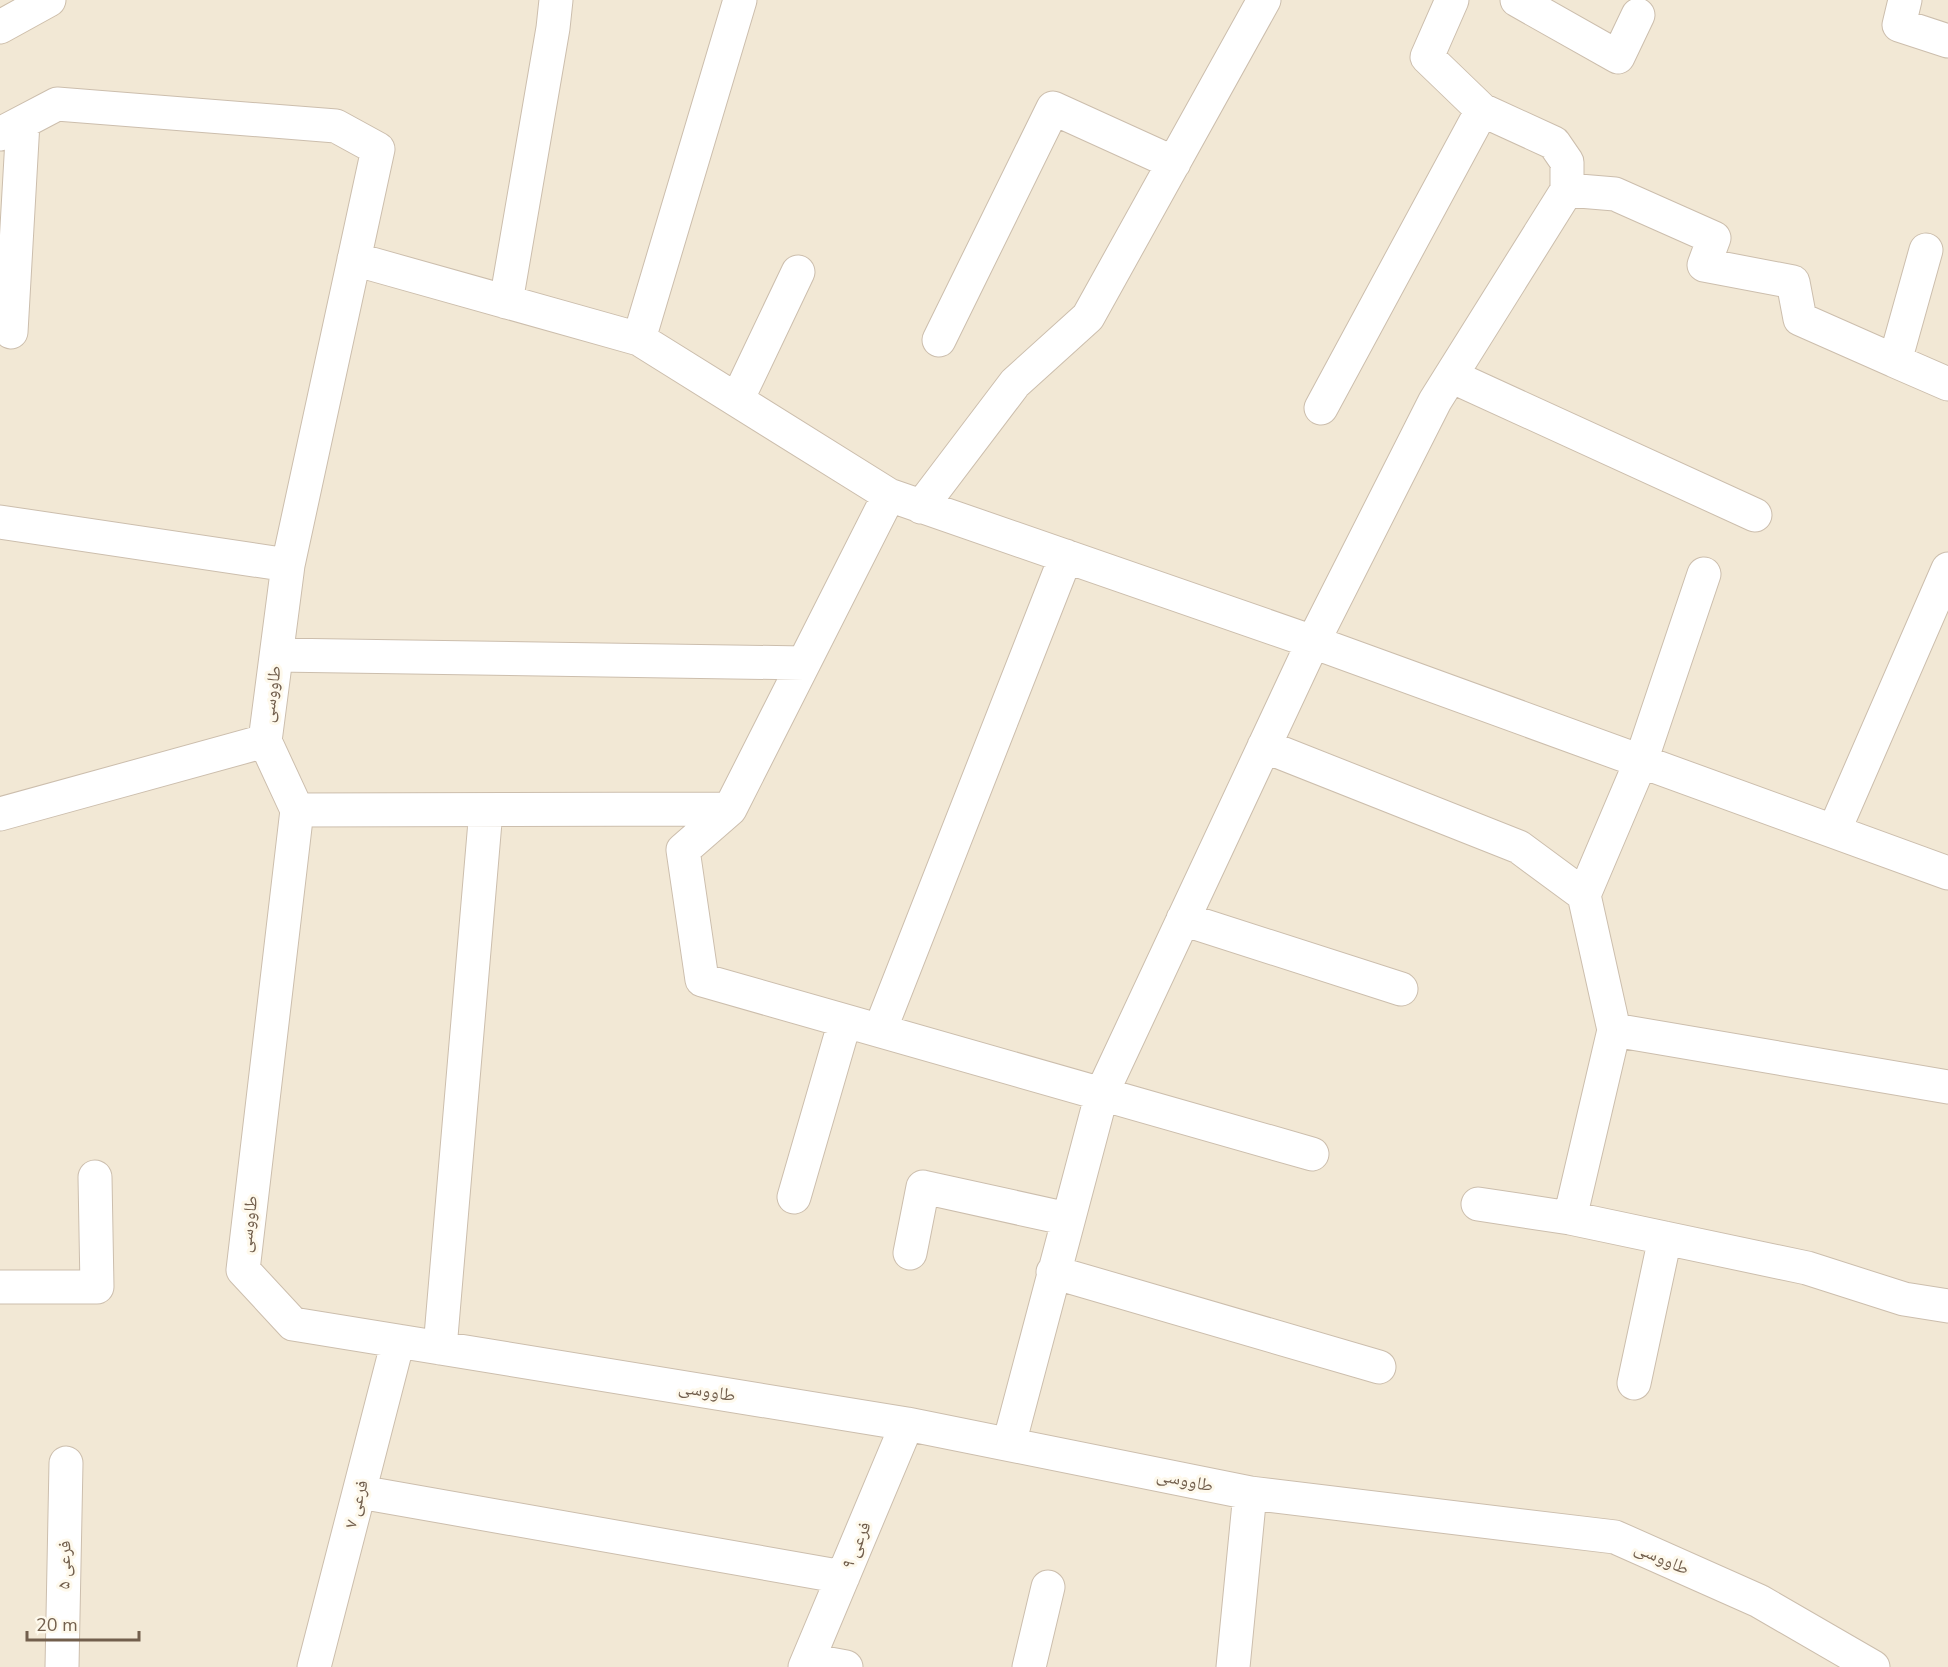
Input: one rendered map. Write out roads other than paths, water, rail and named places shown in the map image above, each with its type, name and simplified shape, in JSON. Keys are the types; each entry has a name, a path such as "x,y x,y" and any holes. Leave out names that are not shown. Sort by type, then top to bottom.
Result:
{"street":[{"path":"0,27 49,0"},
{"path":"506,302 556,0"},
{"path":"639,339 740,0"},
{"path":"921,507 1015,382 1089,317 1264,0"},
{"path":"1009,1444 1102,1094 1313,642 1435,401 1567,190 1567,162 1554,143 1482,110 1427,57 1452,0"},
{"path":"1517,0 1618,57 1638,15"},
{"path":"1905,0 1899,25 1948,41"},
{"name":"طاووسی","path":"11,128 57,104 336,126 378,149 288,565 265,741 297,810 243,1270 293,1324 907,1424 1250,1493 1615,1537 1759,1601 1873,1667"},
{"path":"939,340 1053,108 1174,163"},
{"path":"1321,408 1482,110"},
{"path":"11,128 11,332"},
{"path":"1567,190 1615,194 1714,238 1704,265 1793,282 1800,319 1948,384"},
{"path":"1894,361 1926,250"},
{"path":"354,259 639,339 889,495 1313,642 1948,873"},
{"path":"737,400 798,272"},
{"path":"1451,376 1755,515"},
{"path":"889,495 730,809 683,849 702,980 1312,1154"},
{"path":"0,522 288,565"},
{"path":"880,1030 1066,556"},
{"path":"1834,831 1948,569"},
{"path":"1570,1218 1614,1030 1584,895 1641,761 1704,574"},
{"path":"277,655 804,663"},
{"path":"0,814 265,741"},
{"path":"1264,746 1519,847 1584,895"},
{"path":"297,810 730,809"},
{"path":"440,1348 486,810"},
{"path":"1183,919 1401,989"},
{"path":"794,1197 845,1021"},
{"path":"1614,1030 1948,1087"},
{"path":"0,1287 97,1287 95,1177"},
{"path":"910,1253 923,1187 1068,1220"},
{"path":"1478,1204 1570,1218 1808,1268 1904,1299 1948,1306"},
{"path":"1634,1383 1665,1238"},
{"path":"1053,1272 1379,1367"},
{"name":"فرعی ۷","path":"314,1667 399,1341"},
{"name":"فرعی ۹","path":"807,1663 907,1424"},
{"name":"فرعی ۵","path":"62,1667 66,1463"},
{"path":"360,1492 843,1577"},
{"path":"1233,1667 1250,1493"},
{"path":"1029,1667 1048,1587"},
{"path":"807,1663 846,1667"}]}
